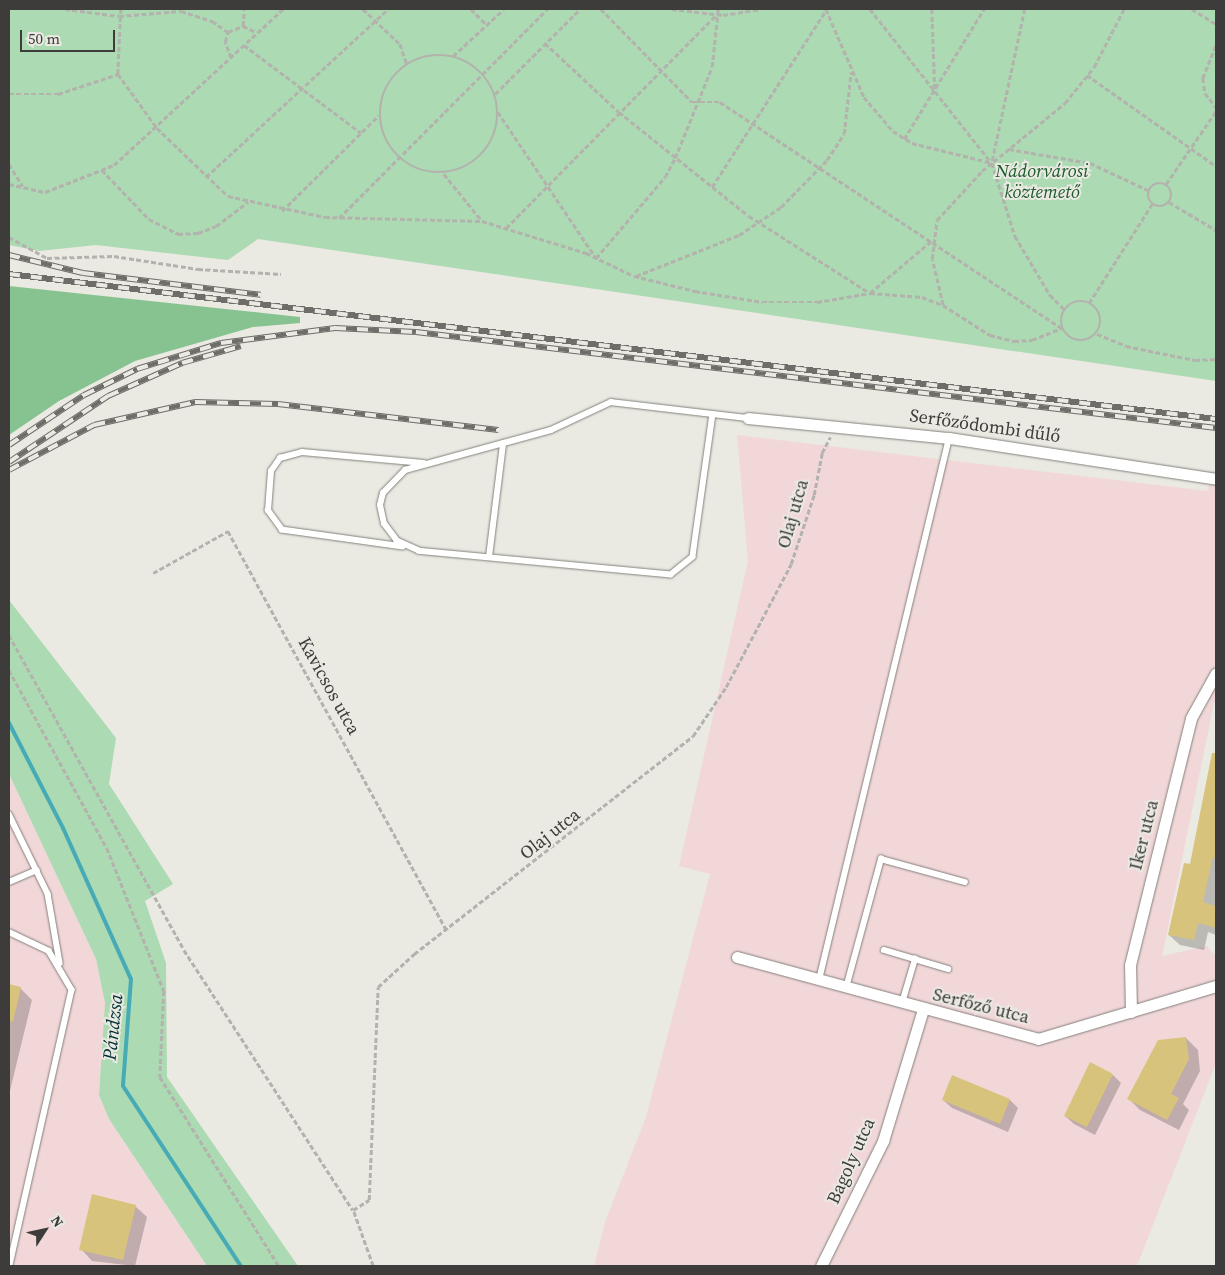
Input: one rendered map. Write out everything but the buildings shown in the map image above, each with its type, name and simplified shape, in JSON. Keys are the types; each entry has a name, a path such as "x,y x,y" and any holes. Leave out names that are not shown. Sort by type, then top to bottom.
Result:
{"street":[{"name":"Serfőződombi dűlő","path":"748,418 949,438 1216,479"},
{"name":"Iker utca","path":"1131,1012 1130,965 1191,718 1216,673"},
{"name":"Serfőző utca","path":"737,957 902,1004 1038,1039 1216,986"},
{"name":"Bagoly utca","path":"821,1266 883,1141 922,1009"}],"lane":[{"path":"406,547 390,535 380,504 395,476 428,464 551,430 611,402 748,418"},
{"path":"428,464 302,452 280,458 271,471 268,511 282,530 489,557 671,575 679,572 693,557 713,414"},
{"path":"820,980 949,438"},
{"path":"489,557 503,444"},
{"path":"9,814 48,894 60,963 72,990 72,1002 10,1266"},
{"path":"846,988 881,859 965,882"},
{"path":"9,882 37,870"},
{"path":"9,932 37,942 60,963"},
{"path":"884,950 948,969"},
{"path":"902,1004 915,959"}],"path":[{"path":"65,9 119,16 181,11 212,21 228,32"},
{"path":"122,9 119,16 118,74 158,128 228,196 282,211 339,218 482,221 596,258 634,276 762,302 817,302 870,293 922,297 943,305 990,335 1014,342 1062,328"},
{"path":"243,26 244,9"},
{"path":"9,184 45,192 102,170 158,128 256,32 283,9"},
{"path":"364,9 378,19 400,44 407,64"},
{"path":"206,176 388,9"},
{"path":"471,9 487,25"},
{"path":"453,56 504,9"},
{"path":"339,218 547,9"},
{"path":"495,94 580,9"},
{"path":"601,9 692,102 720,102 1062,328 1069,338 1081,342 1097,334 1134,348 1195,360 1216,359"},
{"path":"672,9 717,14 760,9"},
{"path":"596,258 665,177 675,158 700,102 712,67 718,9"},
{"path":"826,9 851,72 878,116 904,139 964,159 992,163"},
{"path":"712,187 826,9"},
{"path":"870,9 992,163 1014,236 1050,295 1065,310"},
{"path":"932,9 936,91"},
{"path":"904,139 936,91 984,9"},
{"path":"992,163 1025,9"},
{"path":"870,293 931,241 948,204 992,163 1065,103 1087,75 1124,9"},
{"path":"1192,9 1216,24"},
{"path":"506,228 717,14"},
{"path":"228,32 243,26 256,32"},
{"path":"228,32 225,42 231,58"},
{"path":"544,43 619,112 712,187 760,223 870,293"},
{"path":"244,45 300,90 361,133"},
{"path":"1166,184 1216,109 1205,93 1203,78 1216,46"},
{"path":"282,211 379,115 392,77 407,64 429,56 453,56 482,74 495,94 498,112 496,130 483,154 462,170 444,174 412,168 398,159 388,146 379,115"},
{"path":"634,276 702,252 760,223 820,168 844,134 851,72"},
{"path":"9,94 58,94 118,74"},
{"path":"1087,75 1216,166"},
{"path":"498,112 549,184 596,258"},
{"path":"1009,149 1090,163 1148,190 1152,204 1089,303"},
{"path":"9,164 24,187"},
{"path":"102,170 149,219 178,234 198,233 216,226 248,202"},
{"path":"444,174 482,221"},
{"path":"1148,190 1156,183 1166,184"},
{"path":"1152,204 1163,206 1170,202 1172,194 1166,184"},
{"path":"1170,202 1216,230"},
{"path":"9,237 47,258 114,256 198,269 281,274"},
{"path":"931,241 943,305"},
{"path":"1062,328 1065,310 1073,303 1089,303 1101,316 1097,334"},
{"name":"Olaj utca","path":"353,1210 369,1200 378,987 446,929 694,736 726,687 792,564 814,495 822,453 842,426"},
{"name":"Kavicsos utca","path":"153,573 228,531 446,929"},
{"path":"9,635 184,950 353,1210 373,1266"},
{"path":"9,670 107,848 164,991 160,1077 279,1266"}],"shaded area":[{"path":"737,435 1208,491 1212,471 1216,472 1216,694 1162,956 1207,946 1216,956 1216,1063 1137,1266 594,1266 605,1222 646,1117 710,874 679,866 748,561"},
{"path":"9,774 96,959 105,1003 99,1095 109,1119 207,1266 9,1266"}],"green space":[{"name":"Nádorvárosi köztemető","path":"9,9 1216,9 1216,381 258,239 228,260 96,245 39,251 9,245"},
{"path":"9,286 300,317 300,323 253,327 135,361 59,401 9,435"},
{"path":"9,600 116,738 109,784 173,884 145,901 166,963 167,1077 298,1266 207,1266 109,1119 99,1095 105,1003 96,959 9,774"}],"waterway":[{"name":"Pándzsa","path":"9,723 63,828 131,979 123,1086 241,1266"}],"railway":[{"path":"9,255 83,273 261,295"},
{"path":"9,274 1216,419"},
{"path":"9,445 84,395 137,369 221,343 335,328 416,332 1216,428"},
{"path":"9,462 108,396 182,363 241,346"},
{"path":"9,470 94,425 195,402 278,404 498,430"}]}
